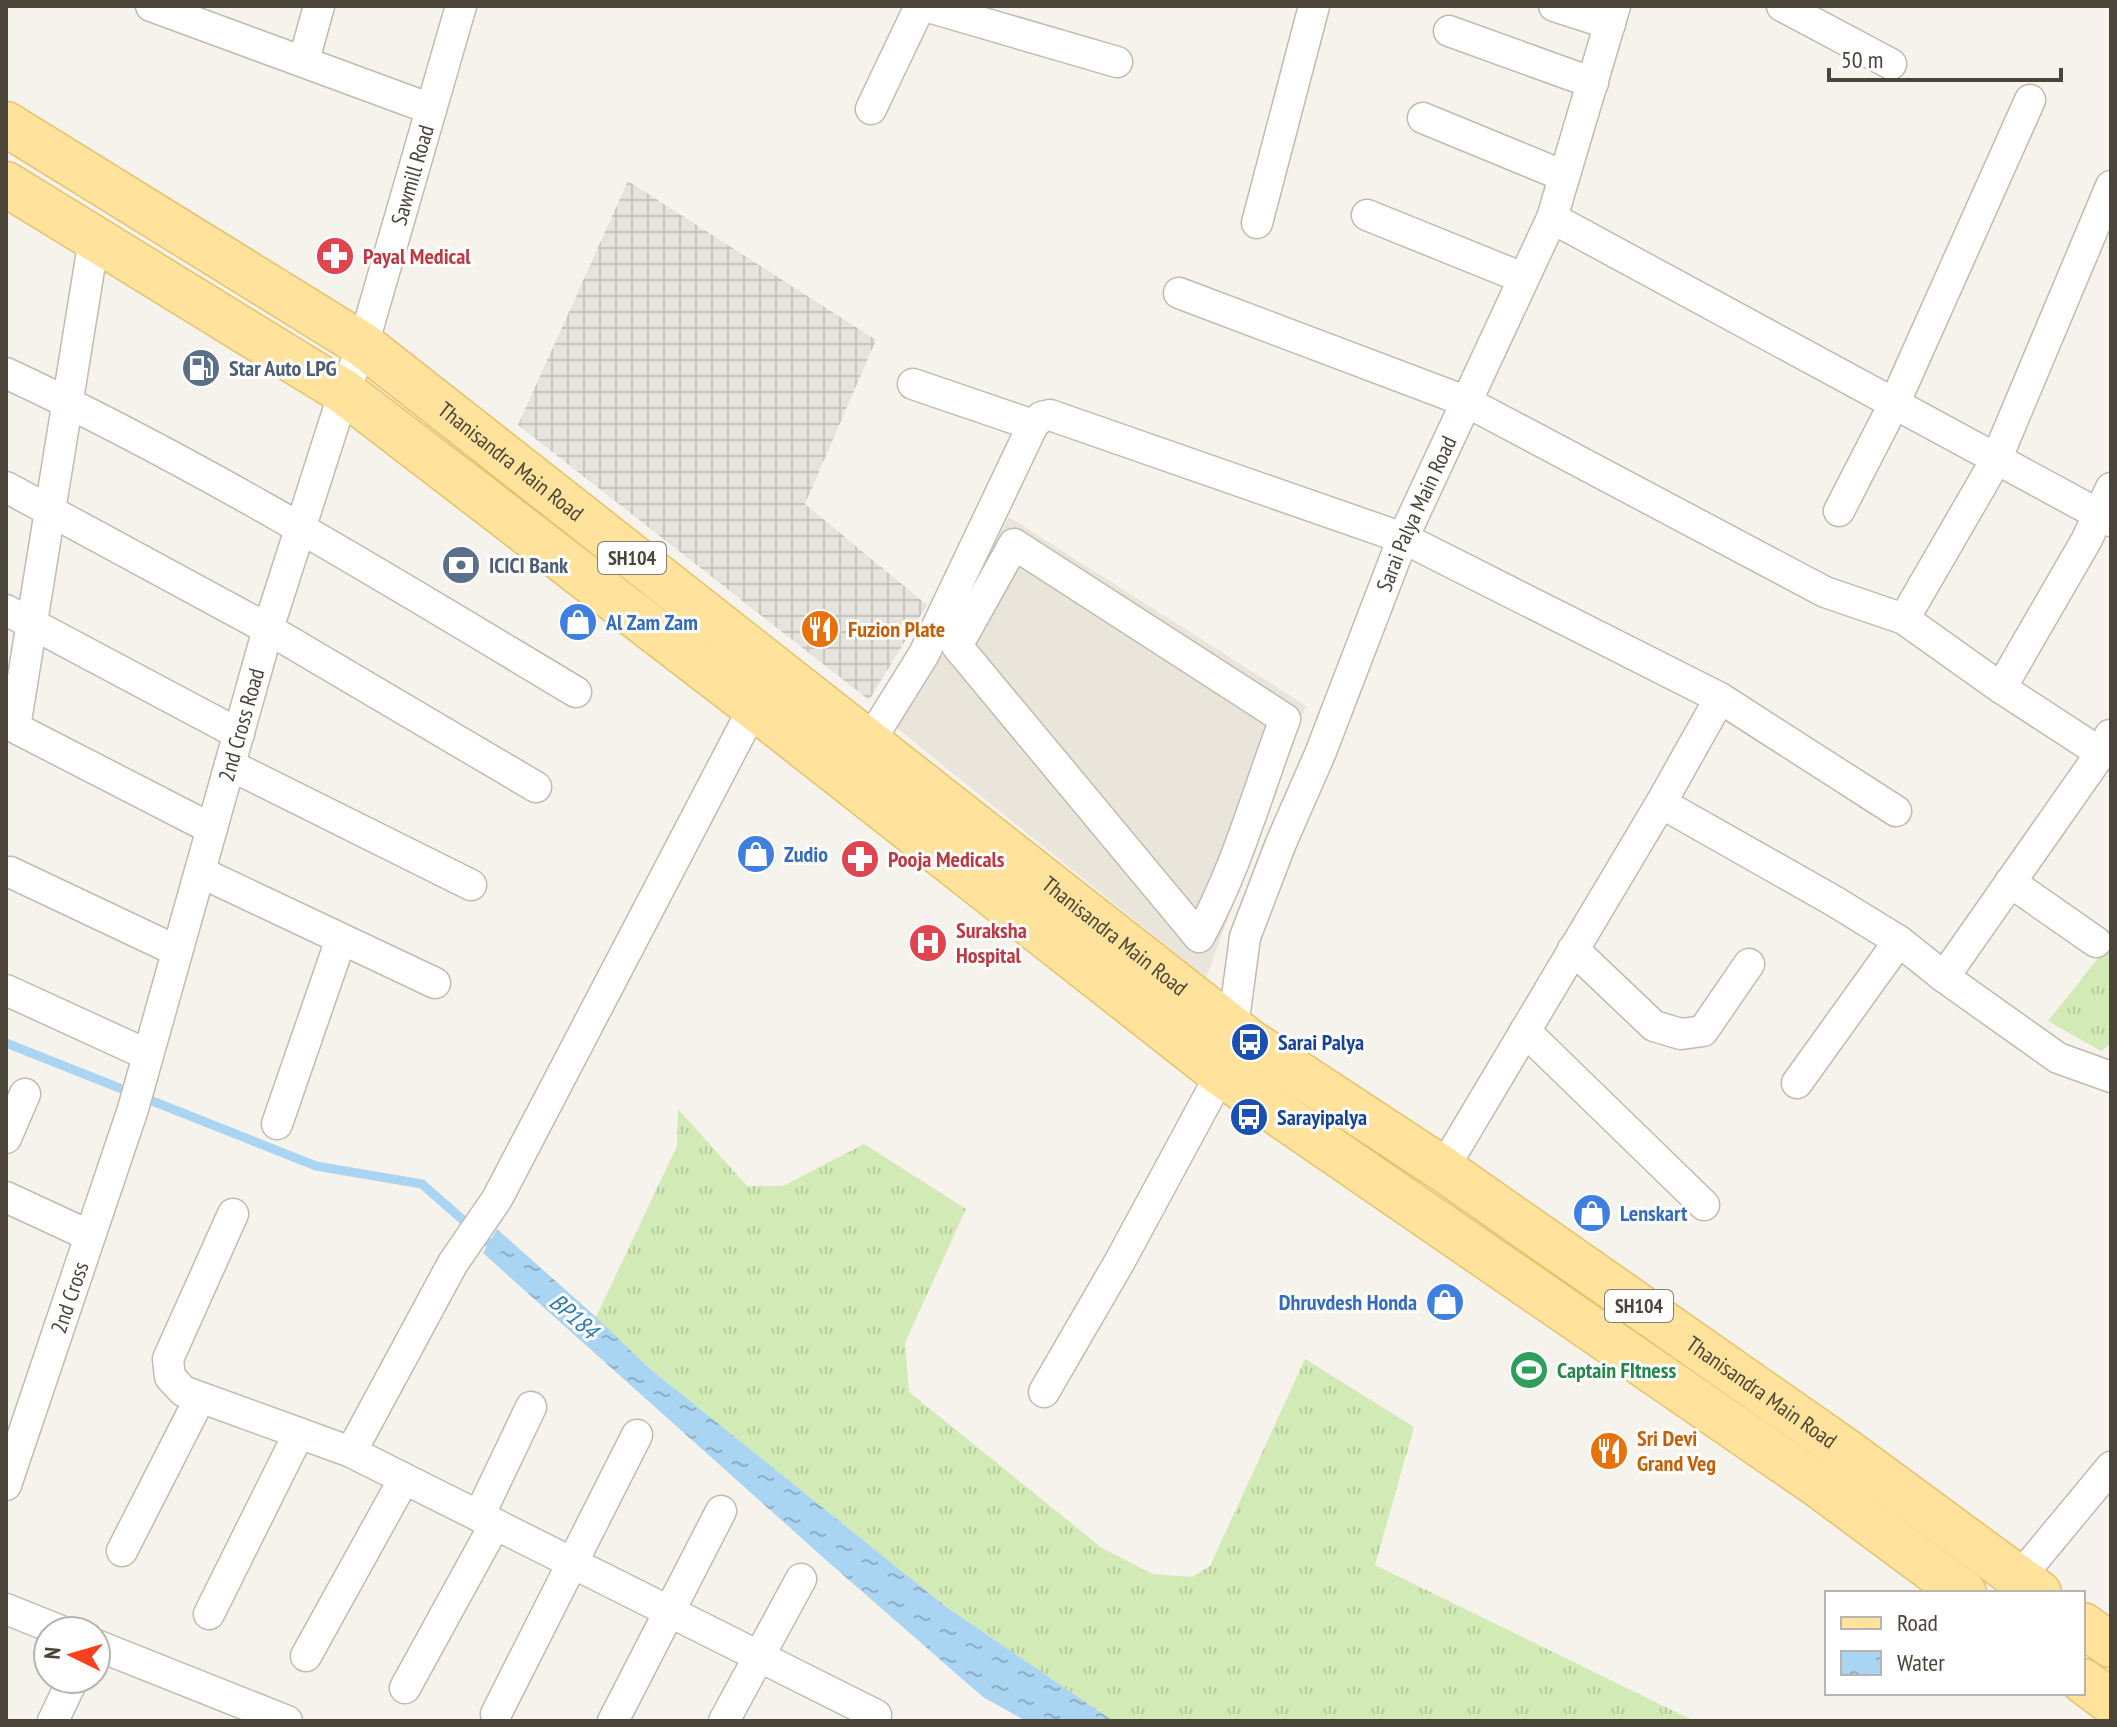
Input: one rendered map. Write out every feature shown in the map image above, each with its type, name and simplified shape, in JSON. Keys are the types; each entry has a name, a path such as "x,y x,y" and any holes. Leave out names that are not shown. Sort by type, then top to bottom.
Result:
{"main road":[{"name":"Thanisandra Main Road","path":"6,124 363,345 1250,1042 1443,1169 1859,1460 2029,1586"},
{"name":"Thanisandra Main Road","path":"6,184 344,392 754,707 1221,1074 1809,1479 1961,1591"},
{"path":"2085,1626 2111,1645"},
{"path":"2085,1682 2111,1702"}],"street":[{"path":"151,6 431,109"},
{"path":"304,60 319,6"},
{"name":"Sawmill Road","path":"363,345 461,6"},
{"path":"871,109 923,6 1117,62"},
{"path":"1257,223 1314,6"},
{"path":"1554,6 1613,15"},
{"path":"1782,6 1891,64"},
{"name":"Sarai Palya Main Road","path":"1044,1392 1120,1261 1221,1074 1233,1027 1245,937 1403,538 1552,218 1613,15"},
{"path":"1449,31 1593,83"},
{"path":"1839,511 1895,402 2030,100"},
{"path":"1423,118 1564,176"},
{"path":"1904,619 1996,460 2111,186"},
{"path":"1367,215 1523,278"},
{"path":"1552,218 1895,402 1996,460 2107,508 2001,688"},
{"path":"94,239 51,509 19,617 11,725 212,829"},
{"path":"1179,293 1465,401 1825,592 1904,619 2001,688 2106,744 1944,977"},
{"name":"2nd Cross Road","path":"133,1109 268,629 344,392 363,345"},
{"path":"6,373 68,402 300,527 576,692"},
{"path":"913,384 1033,425"},
{"path":"868,744 924,654 1033,425 1041,417 1050,415 1403,538 1720,698 1896,811"},
{"path":"6,487 268,629 536,787"},
{"path":"1014,544 1285,719 1251,822 1199,937 957,646 1014,544"},
{"path":"19,617 239,734"},
{"path":"1443,1169 1720,698"},
{"path":"351,1452 453,1263 497,1199 754,707"},
{"path":"1280,733 1320,754"},
{"path":"230,765 471,885"},
{"path":"1661,803 1899,941 2058,1058 2111,1077"},
{"path":"1251,822 1281,843"},
{"path":"10,872 177,951"},
{"path":"200,872 435,983"},
{"path":"2010,882 2096,942"},
{"path":"1213,911 1245,937"},
{"path":"277,1124 341,939"},
{"path":"1797,1083 1899,941"},
{"path":"1573,949 1654,1026 1681,1034 1703,1031 1749,964"},
{"path":"6,990 145,1068"},
{"path":"1525,1031 1704,1205"},
{"path":"6,1138 25,1094"},
{"name":"2nd Cross","path":"6,1485 19,1407 88,1235 133,1109"},
{"path":"6,1197 88,1235"},
{"path":"233,1214 168,1359 170,1377 183,1391 351,1452 879,1719"},
{"path":"122,1551 200,1398"},
{"path":"405,1688 487,1520 531,1407"},
{"path":"209,1614 299,1433"},
{"path":"496,1714 637,1435"},
{"path":"2029,1586 2111,1467"},
{"path":"306,1656 404,1479"},
{"path":"613,1721 721,1511"},
{"path":"724,1721 801,1579"},
{"path":"6,1609 32,1619"},
{"path":"112,1653 227,1710 287,1721"},
{"path":"53,1721 65,1695"}],"shaded area":[{"path":"628,181 876,340 805,504 927,605 869,700 518,425"},
{"path":"1009,517 1306,706 1206,978 897,728"}],"green space":[{"path":"2111,942 2111,1043 2101,1051 2048,1021"},
{"path":"678,1109 747,1186 783,1186 864,1144 966,1209 905,1343 909,1392 1102,1548 1153,1574 1192,1577 1210,1566 1305,1359 1414,1427 1375,1565 1694,1721 1113,1721 945,1606 649,1368 596,1317 677,1146"}],"water":[{"path":"497,1229 649,1368 945,1606 1113,1721 1026,1721 983,1697 483,1253"}],"waterway":[{"name":"BP184","path":"6,1043 316,1166 422,1184 497,1250"}],"place":[{"name":"Payal Medical","path":"335,256"},
{"name":"Star Auto LPG","path":"201,368"},
{"name":"ICICI Bank","path":"461,565"},
{"name":"Al Zam Zam","path":"578,622"},
{"name":"Fuzion Plate","path":"820,629"},
{"name":"Zudio","path":"756,854"},
{"name":"Pooja Medicals","path":"860,859"},
{"name":"Suraksha Hospital","path":"928,943"},
{"name":"Sarai Palya","path":"1250,1042"},
{"name":"Sarayipalya","path":"1249,1117"},
{"name":"Lenskart","path":"1592,1213"},
{"name":"Dhruvdesh Honda","path":"1445,1302"},
{"name":"Captain FItness","path":"1529,1370"},
{"name":"Sri Devi Grand Veg","path":"1609,1451"}]}
